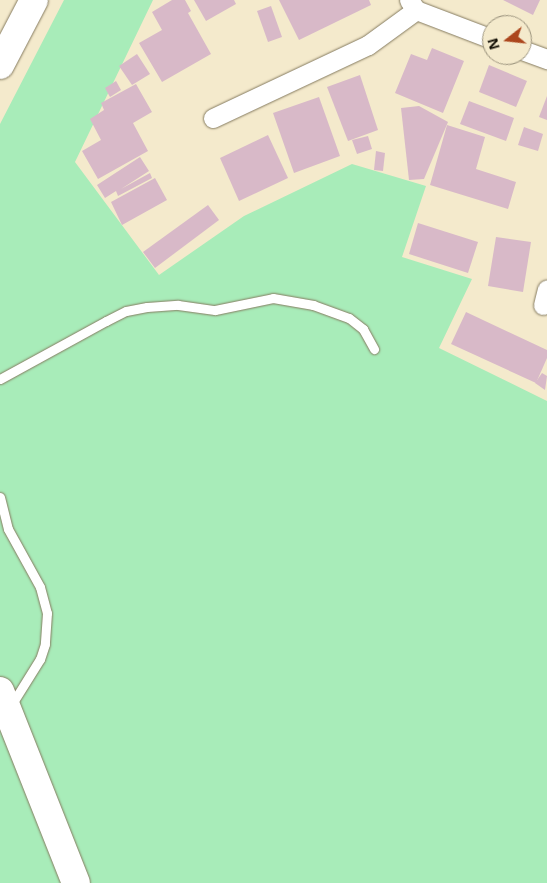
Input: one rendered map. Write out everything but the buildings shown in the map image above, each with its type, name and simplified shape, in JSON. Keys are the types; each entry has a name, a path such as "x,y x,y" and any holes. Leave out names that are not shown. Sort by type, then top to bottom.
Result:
{"highway":[{"path":"0,65 34,0"},
{"path":"4,701 76,883"}],"street":[{"path":"213,118 368,45 413,5 482,34"},
{"path":"532,54 547,59"}],"lane":[{"path":"0,379 126,311 147,307 178,305 215,310 273,298 313,305 349,318 363,329 374,349"},
{"path":"0,498 8,529 40,587 47,613 45,644 40,659 4,701"}],"green space":[{"path":"64,0 153,0 75,162 159,275 244,216 352,164 426,186 402,257 472,279 439,348 547,401 547,883 0,883 0,124"}]}
